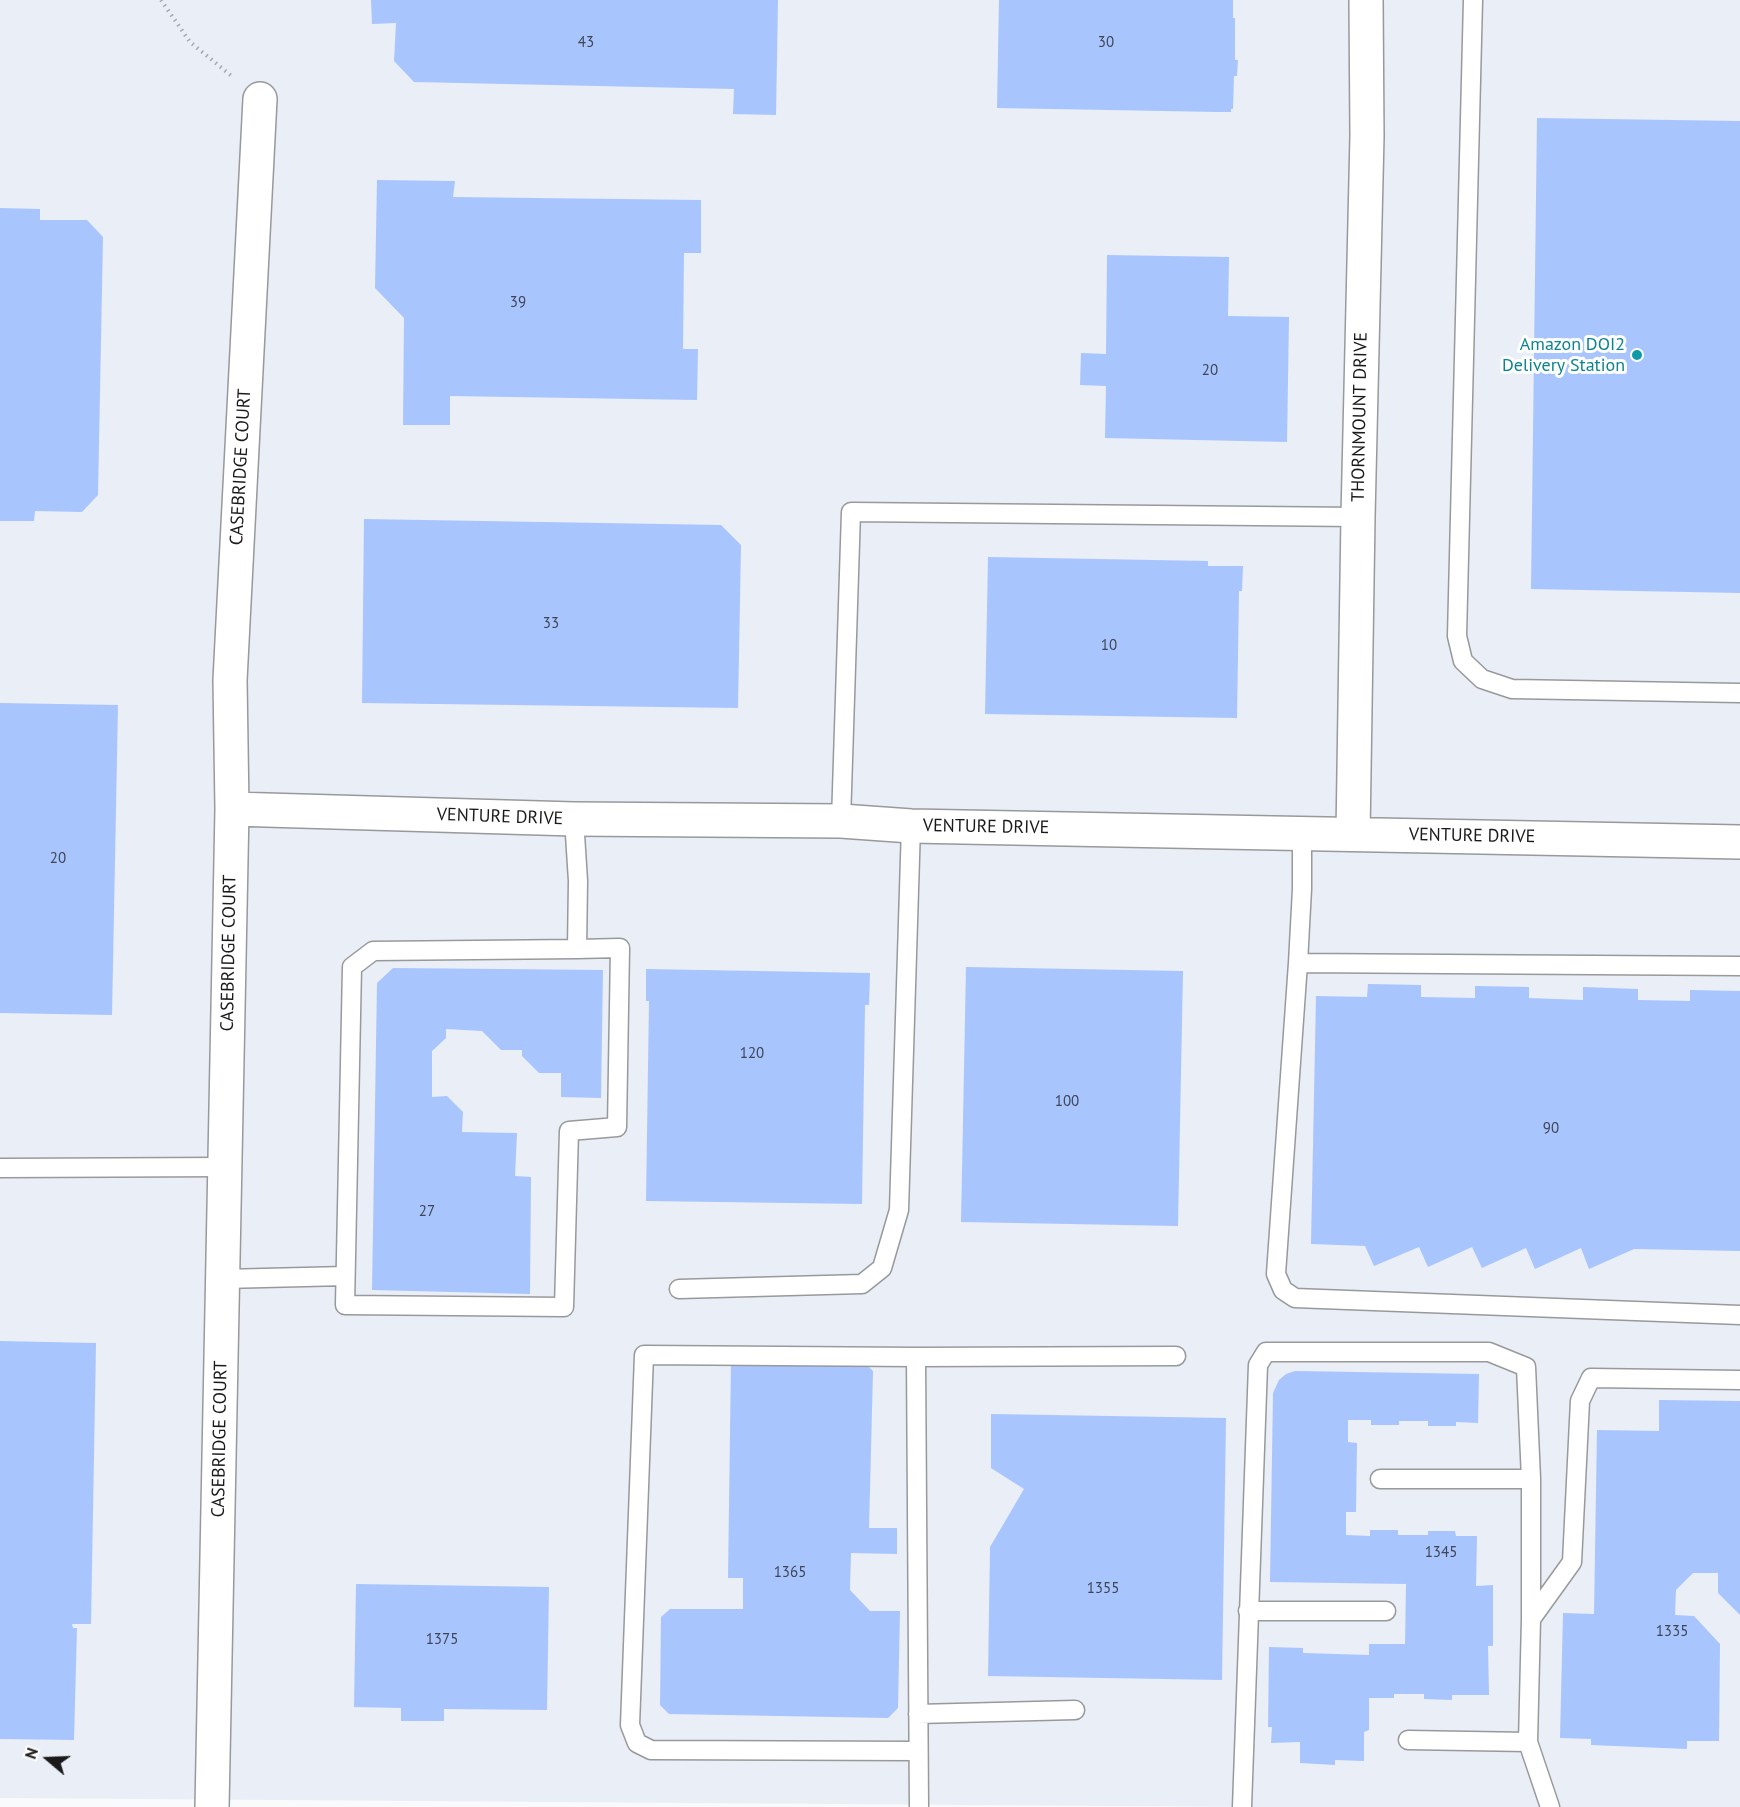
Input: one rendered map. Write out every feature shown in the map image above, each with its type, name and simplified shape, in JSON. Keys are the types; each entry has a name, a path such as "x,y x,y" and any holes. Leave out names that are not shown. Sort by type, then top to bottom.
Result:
{"street":[{"name":"THORNMOUNT DRIVE","path":"1353,834 1367,136 1366,0"},
{"name":"CASEBRIDGE COURT","path":"212,1807 232,809 230,680 260,99"},
{"name":"VENTURE DRIVE","path":"232,809 574,819 841,821 911,826 1740,842"}],"lane":[{"path":"1473,0 1457,636 1463,661 1482,679 1512,689 1740,693"},
{"path":"841,821 851,512 1358,517"},
{"path":"574,819 578,881 577,949"},
{"path":"679,1289 862,1284 882,1268 899,1210 911,826"},
{"path":"1302,834 1298,963 1276,1274 1283,1290 1295,1298 1740,1315"},
{"path":"620,948 617,1127 569,1131 564,1308 345,1305 352,967 373,951 577,949 620,948"},
{"path":"1298,963 1740,966"},
{"path":"0,1168 226,1167"},
{"path":"223,1279 345,1276"},
{"path":"1242,1807 1258,1365 1266,1352 1489,1352 1526,1367 1531,1479 1532,1619 1528,1742 1550,1807"},
{"path":"918,1751 651,1750 637,1743 630,1725 644,1355 1176,1356"},
{"path":"916,1357 919,1807"},
{"path":"1532,1619 1572,1562 1580,1401 1591,1378 1740,1380"},
{"path":"1380,1479 1531,1479"},
{"path":"1248,1611 1386,1611"},
{"path":"918,1714 1076,1710"},
{"path":"1408,1740 1528,1742"}],"path":[{"path":"161,0 190,42 260,99"}],"shaded area":[{"path":"0,0 1740,0 1740,1807 1258,1807 0,1798"}],"building":[{"path":"371,0 778,0 776,115 733,114 734,89 414,82 394,61 396,23 372,24"},
{"path":"999,0 1233,0 1235,60 1238,60 1237,76 1234,76 1233,109 1231,112 1218,112 997,108"},
{"name":"Amazon DOI2 Delivery Station","path":"1537,118 1740,121 1740,593 1531,589"},
{"path":"377,180 455,181 453,197 701,200 701,253 684,253 683,349 698,349 697,400 450,396 450,425 403,425 404,318 375,288"},
{"path":"0,208 40,209 40,220 87,220 103,237 98,495 82,512 35,511 34,521 0,521"},
{"path":"1107,255 1229,257 1228,316 1289,317 1287,442 1105,438 1106,386 1080,385 1081,353 1106,354"},
{"path":"364,519 721,525 741,545 738,708 362,703"},
{"path":"988,557 1208,561 1208,566 1243,566 1242,591 1239,591 1237,718 985,714"},
{"path":"0,703 118,705 112,1015 0,1013"},
{"path":"966,967 1183,971 1178,1226 961,1222"},
{"path":"393,968 603,970 601,1098 561,1097 561,1073 539,1073 522,1056 522,1050 501,1050 482,1031 446,1029 446,1038 432,1051 432,1097 447,1096 463,1112 462,1132 517,1133 515,1176 531,1177 530,1294 372,1290 377,983"},
{"path":"646,969 870,973 869,1005 865,1005 862,1204 646,1201 649,1001 646,1001"},
{"path":"1368,984 1421,985 1421,997 1475,998 1475,986 1529,987 1529,998 1583,1000 1583,987 1638,989 1638,1000 1690,1001 1690,990 1740,991 1740,1251 1634,1249 1589,1269 1581,1248 1535,1269 1526,1248 1482,1268 1472,1247 1428,1267 1419,1247 1374,1266 1365,1246 1311,1244 1316,996 1367,997"},
{"path":"0,1341 96,1343 91,1624 72,1624 73,1628 77,1628 74,1740 0,1739"},
{"path":"731,1361 865,1363 873,1371 869,1528 897,1528 897,1554 851,1553 850,1590 870,1611 900,1611 898,1708 888,1718 669,1714 660,1705 661,1617 670,1609 743,1609 743,1578 728,1578"},
{"path":"1295,1371 1479,1374 1478,1423 1456,1422 1456,1426 1428,1426 1428,1421 1399,1421 1399,1425 1371,1425 1371,1420 1348,1420 1348,1442 1357,1443 1356,1512 1346,1512 1346,1535 1370,1536 1370,1530 1398,1530 1398,1535 1428,1535 1428,1531 1455,1531 1456,1536 1477,1536 1476,1586 1493,1585 1493,1646 1488,1646 1489,1695 1452,1695 1452,1700 1424,1699 1424,1694 1394,1694 1394,1698 1369,1698 1369,1730 1364,1732 1364,1761 1335,1760 1335,1765 1300,1763 1300,1742 1271,1743 1272,1727 1268,1727 1269,1647 1303,1648 1303,1653 1369,1655 1369,1644 1405,1644 1406,1584 1270,1582 1273,1393 1279,1380"},
{"path":"1659,1400 1740,1401 1740,1615 1718,1593 1718,1573 1693,1573 1676,1590 1675,1615 1694,1616 1720,1644 1719,1741 1687,1741 1687,1749 1591,1745 1591,1739 1560,1738 1563,1613 1594,1614 1597,1430 1659,1431"},
{"path":"991,1414 1226,1418 1222,1680 988,1676 990,1547 1024,1489 991,1468"},
{"path":"356,1584 549,1587 547,1710 444,1709 444,1721 401,1721 401,1708 354,1707"}],"place":[{"name":"Amazon DOI2 Delivery Station","path":"1637,355"}]}
